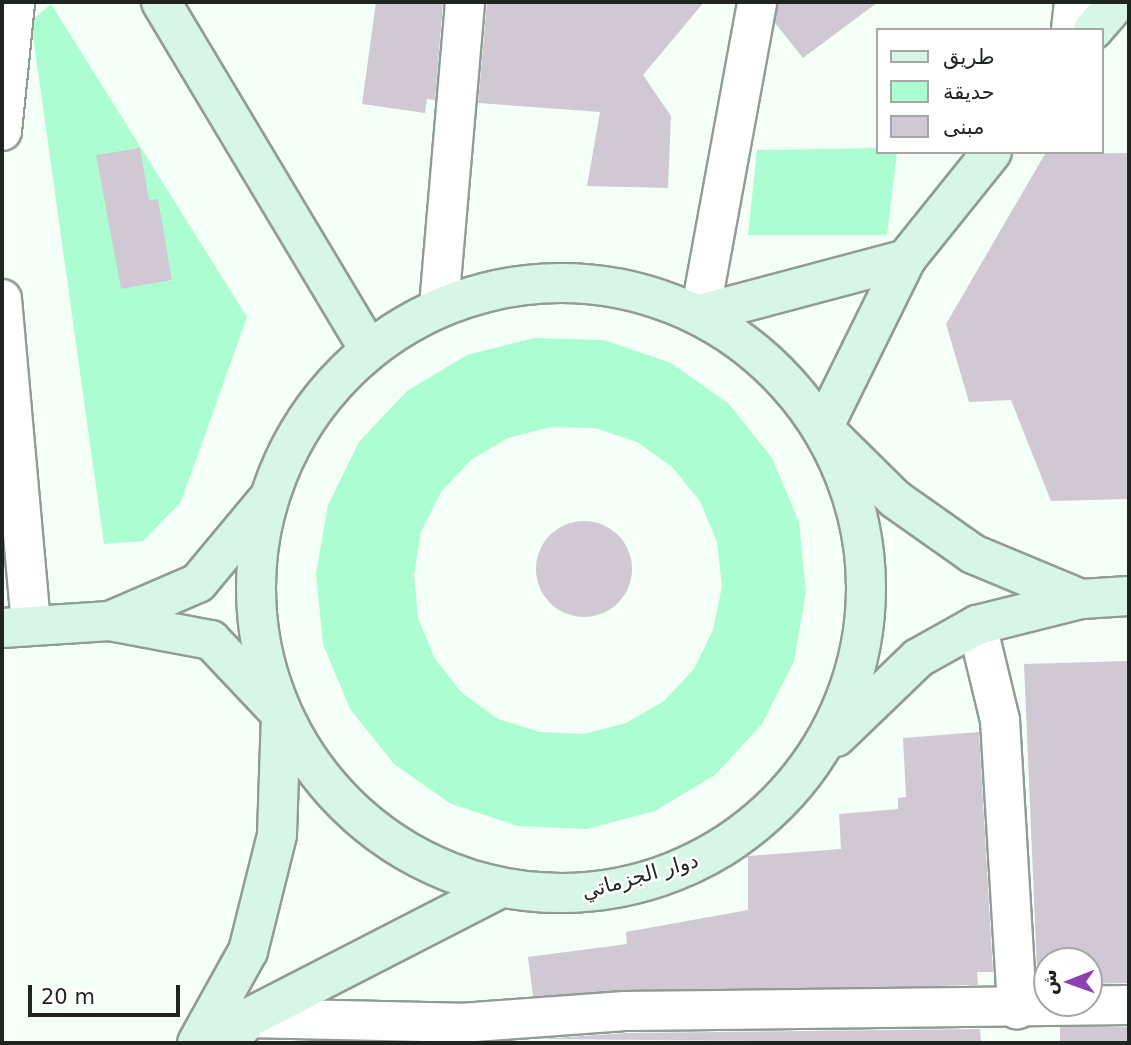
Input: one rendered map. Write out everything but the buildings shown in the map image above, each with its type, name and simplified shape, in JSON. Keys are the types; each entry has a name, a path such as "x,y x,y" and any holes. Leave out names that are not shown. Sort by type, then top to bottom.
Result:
{"main road":[{"path":"161,2 369,349"},
{"path":"1095,28 1117,2"},
{"path":"990,154 906,259 823,428 895,499 973,554 1081,598"},
{"path":"700,314 906,259"},
{"name":"دوار الجزماتي","path":"525,283 614,286 700,314 769,362 823,428 857,506 868,591 856,676 820,753 718,854 581,896 497,890 429,866 369,828 318,776 281,714 256,607 268,499 307,417 369,349 439,306 525,283"},
{"path":"110,621 198,583 268,499"},
{"path":"820,753 918,658 977,625 1081,598 1129,596"},
{"path":"16,627 110,621 211,640 281,714 277,835 248,951 197,1043"},
{"path":"238,1031 497,890"}],"street":[{"path":"2,131 15,2"},
{"path":"439,306 465,2"},
{"path":"700,314 757,2"},
{"path":"1071,28 1074,2"},
{"path":"2,299 16,627"},
{"path":"977,625 1000,720 1017,1010"},
{"path":"238,1031 461,1023 625,1011 1017,1010 1129,1004"}],"green space":[{"path":"51,4 247,317 181,502 143,541 104,544 31,21"},
{"path":"876,148 876,154 897,154 887,235 748,235 757,150"},
{"path":"534,338 604,340 671,363 728,403 772,458 799,522 806,592 794,661 762,724 715,775 655,811 587,829 518,826 451,804 394,764 350,709 323,644 316,574 328,505 359,442 407,391 467,355","holes":["551,427 595,428 637,442 672,467 700,501 717,542 722,586 713,630 694,669 664,701 626,723 584,734 540,732 498,719 462,693 435,659 418,618 414,575 421,532 441,492 471,460 508,438"]}]}
